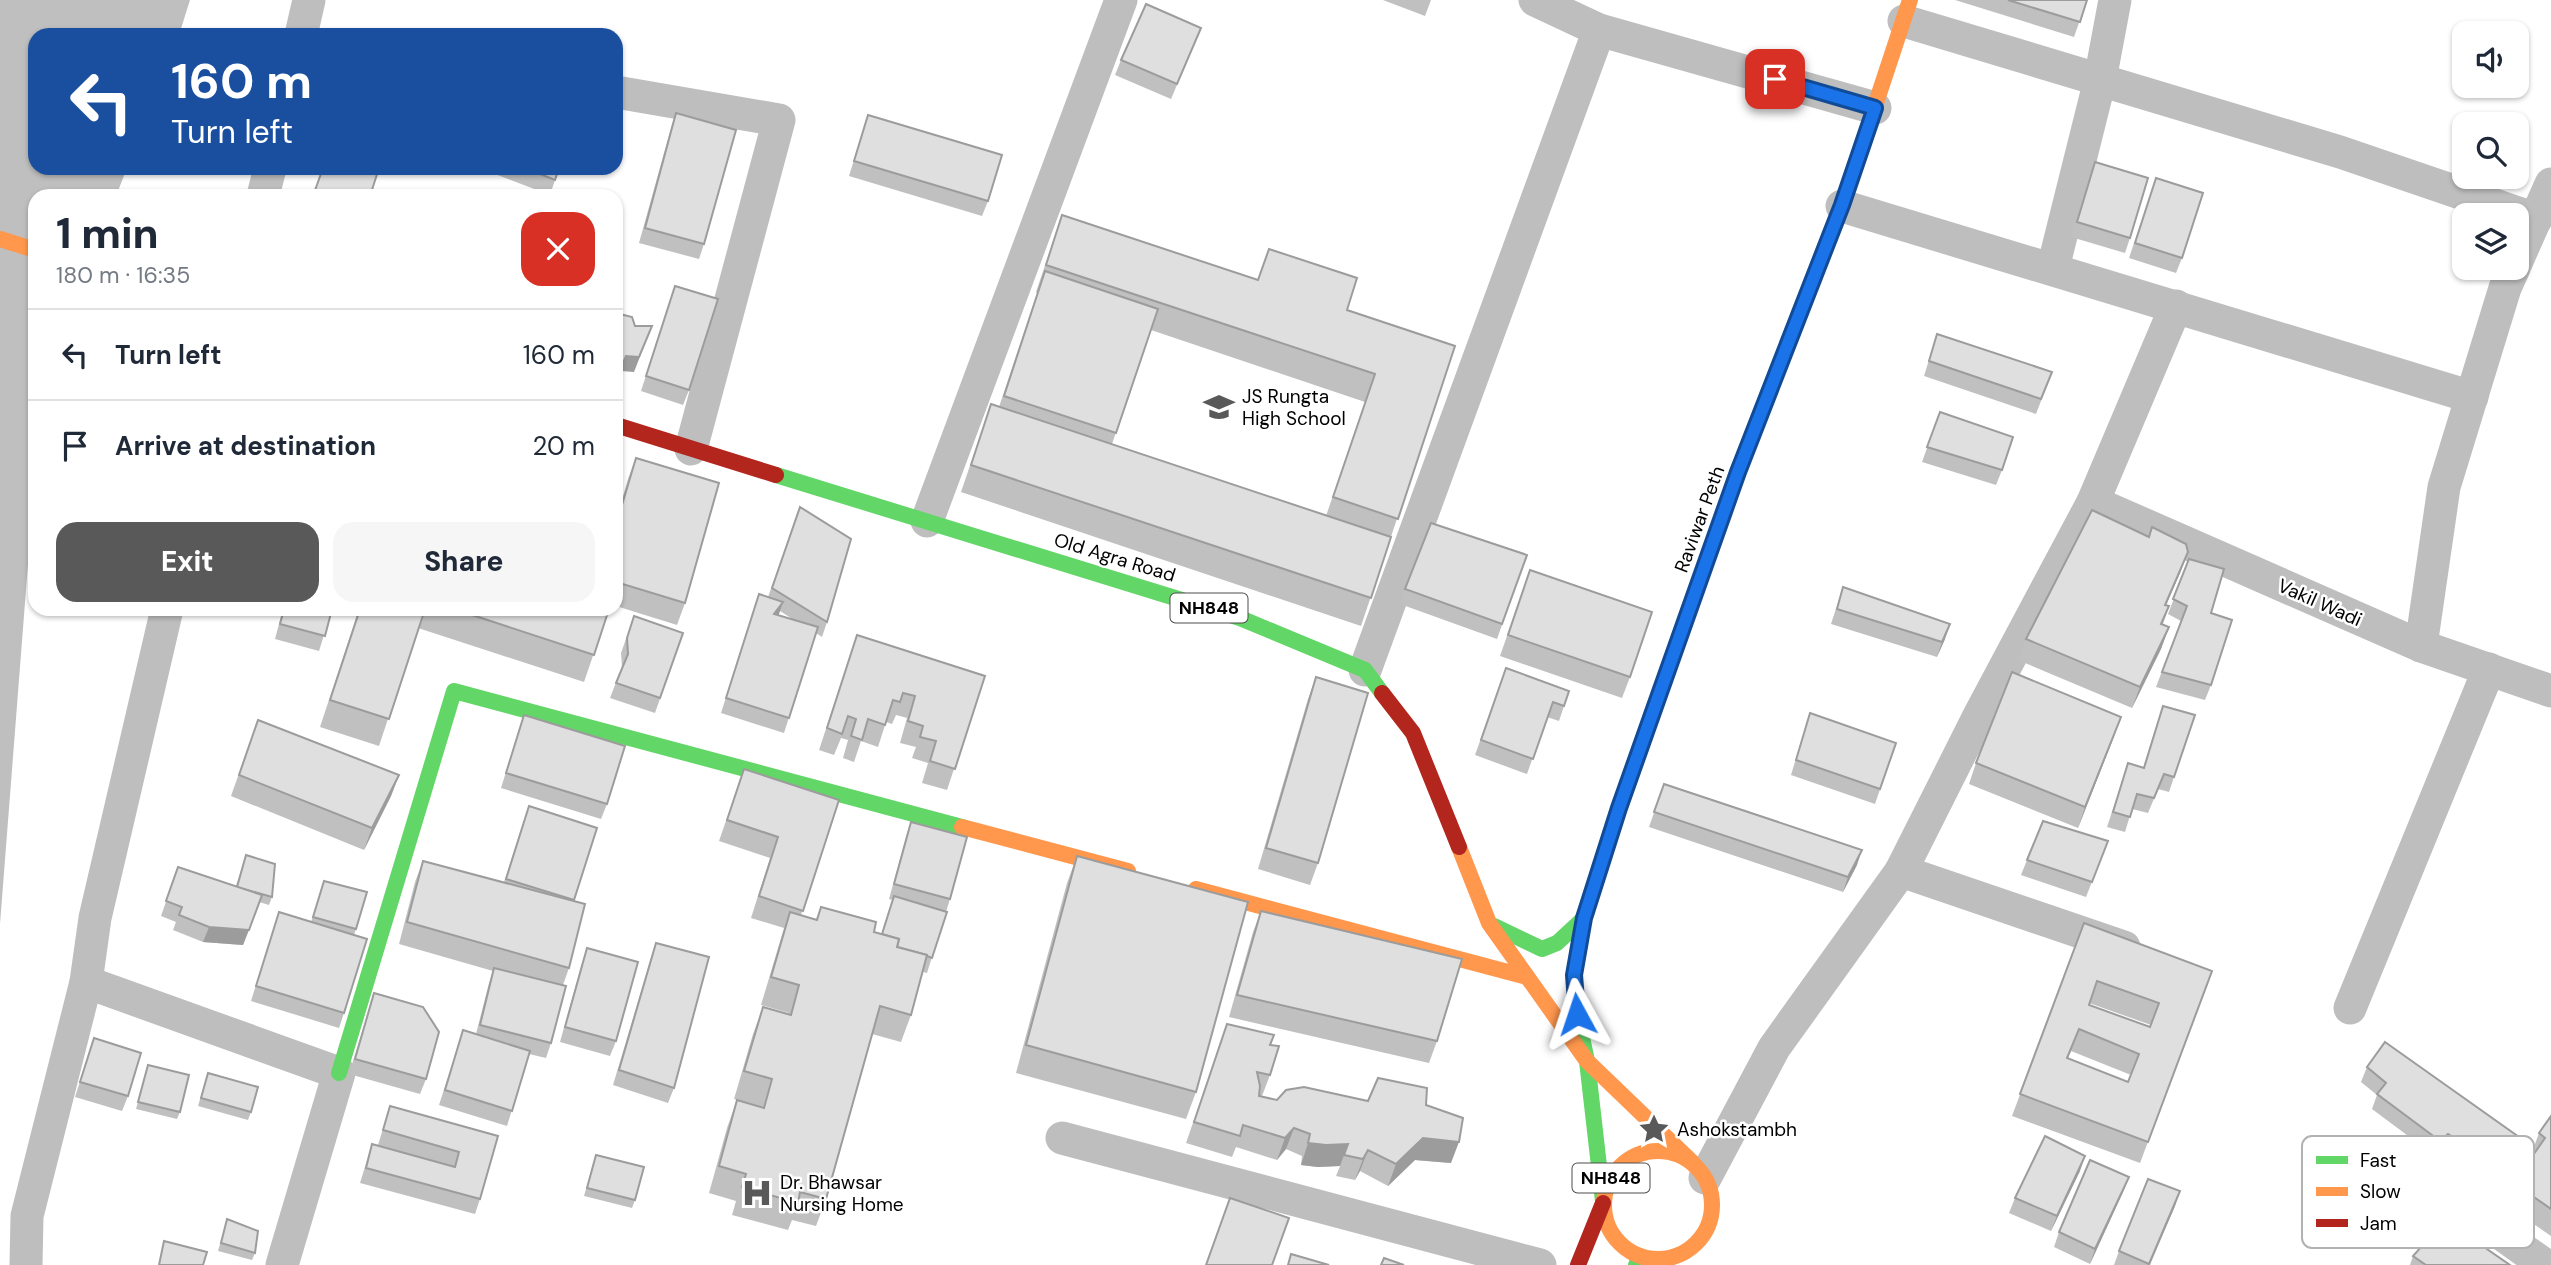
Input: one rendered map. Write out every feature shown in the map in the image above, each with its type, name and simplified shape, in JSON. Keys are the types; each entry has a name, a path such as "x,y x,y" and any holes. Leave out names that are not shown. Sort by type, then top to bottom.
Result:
{"main road":[{"name":"Raviwar Peth","path":"1587,1061 1577,1014 1574,975 1584,918 1619,808 1734,485 1842,205 1907,10"},
{"path":"0,239 28,248"},
{"name":"Old Agra Road","path":"623,427 1240,618 1365,670"},
{"name":"NH848","path":"1365,670 1413,733 1489,923 1587,1061 1699,1170"},
{"path":"339,1073 454,691 1138,873"},
{"path":"1178,884 1527,977"},
{"path":"1489,923 1542,949 1558,943 1584,918"},
{"name":"NH848","path":"1587,1061 1603,1203 1606,1221 1613,1236 1640,1262 1677,1256 1693,1246"},
{"name":"NH848","path":"1603,1203 1607,1186 1615,1171 1628,1159 1644,1152 1661,1150 1678,1154 1699,1170"},
{"path":"1699,1170 1711,1195 1711,1214 1705,1232 1693,1246 1699,1265"},
{"path":"1578,1265 1603,1203"}],"street":[{"path":"303,28 309,0"},
{"path":"927,521 1121,0"},
{"path":"1535,0 1599,30 1875,108"},
{"path":"2053,268 2100,80 2115,0"},
{"path":"1907,10 2100,80 2340,152 2536,219"},
{"path":"1365,670 1599,30"},
{"path":"623,93 779,120 691,449"},
{"path":"2529,234 2551,184"},
{"path":"1842,205 2472,397"},
{"path":"2421,646 2444,487 2508,280"},
{"path":"1699,1170 1774,1048 1901,871 1980,713 2093,502 2176,306"},
{"name":"Vakil Wadi","path":"2093,502 2421,646 2551,691"},
{"path":"26,1265 27,1216 86,982 95,918 165,616"},
{"path":"2350,1008 2489,670"},
{"path":"1901,871 2144,954"},
{"path":"86,982 339,1073 282,1265"},
{"path":"1062,1138 1540,1265"},
{"path":"2521,1248 2545,1265"}],"shaded area":[{"path":"0,0 190,0 181,28 28,28 28,175 124,175 119,189 28,189 28,564 0,924"}],"building":[{"path":"2008,0 2087,0 2080,22"},
{"path":"1146,4 1201,28 1177,84 1121,60"},
{"path":"676,113 736,130 704,244 645,228"},
{"path":"868,115 1002,155 988,201 854,161"},
{"path":"2095,162 2148,178 2130,238 2077,222"},
{"path":"320,175 377,175 372,189 316,189"},
{"path":"542,175 557,175 555,180"},
{"path":"2156,178 2203,193 2182,258 2135,243"},
{"path":"1062,215 1258,280 1269,249 1357,278 1347,310 1455,346 1398,519 1333,497 1375,374 1046,265"},
{"path":"1045,271 1158,309 1116,433 1004,396"},
{"path":"675,286 718,299 689,390 646,376"},
{"path":"623,315 632,317 635,326 652,326 639,357 626,356 623,363"},
{"path":"1937,334 2052,372 2041,399 1929,361"},
{"path":"991,404 1391,537 1371,598 971,465"},
{"path":"1940,412 2013,437 2002,470 1927,447"},
{"path":"636,458 719,483 685,603 623,584 623,502"},
{"path":"800,507 851,539 827,622 772,588"},
{"path":"2092,510 2149,537 2152,527 2186,544 2188,552 2165,605 2169,606 2161,624 2169,627 2140,687 2026,639"},
{"path":"1431,523 1527,555 1502,624 1405,589"},
{"path":"2189,559 2224,569 2211,613 2232,620 2211,685 2162,672 2187,606 2173,599"},
{"path":"1530,570 1652,612 1630,677 1508,635"},
{"path":"1843,587 1950,624 1942,642 1837,609"},
{"path":"759,594 783,602 774,614 818,627 789,718 726,698"},
{"path":"282,616 330,616 325,636 280,624"},
{"path":"358,616 423,616 389,719 330,700"},
{"path":"475,616 607,616 594,655"},
{"path":"634,616 683,633 660,698 616,683 628,654 627,638"},
{"path":"857,635 985,676 955,769 930,761 936,741 920,737 923,726 908,721 915,696 903,693 900,702 893,700 885,725 868,719 862,740 851,736 856,719 848,716 842,734 827,728"},
{"path":"1506,668 1569,691 1564,706 1553,702 1533,759 1481,740"},
{"path":"2012,672 2121,717 2085,807 1976,763"},
{"path":"1316,677 1368,693 1318,863 1266,848"},
{"path":"2163,706 2195,715 2174,777 2164,774 2154,798 2137,794 2130,817 2113,812 2128,763 2144,768"},
{"path":"1810,713 1896,743 1880,789 1796,760"},
{"path":"524,715 625,746 607,804 506,773"},
{"path":"258,720 399,775 372,828 239,775"},
{"path":"744,769 839,800 803,911 759,896 778,837 727,820"},
{"path":"1664,784 1862,850 1848,877 1654,812"},
{"path":"529,806 597,828 574,900 506,879"},
{"path":"2043,821 2108,841 2092,882 2027,860"},
{"path":"911,822 967,837 950,899 894,884"},
{"path":"246,855 275,864 272,897 237,887"},
{"path":"1077,856 1248,902 1196,1092 1026,1045"},
{"path":"423,861 585,904 569,968 407,922"},
{"path":"178,867 262,895 249,930 209,927 179,915 182,907 166,901"},
{"path":"324,881 367,892 356,929 313,917"},
{"path":"894,896 947,912 932,958 897,947 899,939 882,934"},
{"path":"821,907 876,922 874,932 899,939 897,947 927,955 911,1015 880,1006 826,1199 800,1192 798,1203 742,1187 746,1174 719,1166 737,1100 764,1108 772,1079 744,1071 763,1007 791,1015 799,985 771,977 790,912 817,920"},
{"path":"1261,911 1462,959 1437,1041 1237,995"},
{"path":"279,912 367,939 344,1013 256,986"},
{"path":"2084,923 2212,971 2148,1142 2020,1094","holes":["2097,981 2159,1003 2150,1027 2089,1005","2079,1029 2139,1054 2128,1082 2067,1058"]},
{"path":"656,943 709,957 674,1088 619,1070"},
{"path":"587,948 638,962 616,1041 565,1027"},
{"path":"494,968 566,986 551,1043 480,1025"},
{"path":"374,993 423,1007 439,1032 426,1079 355,1059"},
{"path":"1227,1024 1274,1035 1270,1045 1279,1046 1270,1075 1257,1072 1259,1096 1277,1100 1286,1090 1304,1087 1368,1101 1378,1078 1427,1088 1426,1105 1463,1118 1459,1142 1423,1138 1396,1164 1368,1150 1363,1159 1344,1155 1348,1144 1308,1143 1310,1134 1294,1128 1285,1138 1243,1125 1240,1136 1194,1122"},
{"path":"463,1030 530,1051 512,1111 445,1090"},
{"path":"94,1038 141,1053 128,1096 80,1082"},
{"path":"2385,1042 2518,1136 2433,1136 2377,1094 2386,1083 2367,1067"},
{"path":"148,1065 189,1075 180,1112 138,1102"},
{"path":"208,1073 258,1087 251,1112 201,1098"},
{"path":"390,1106 498,1136 480,1199 366,1168 372,1144 455,1167 459,1152 383,1130"},
{"path":"2551,1116 2551,1209 2534,1197 2534,1154 2545,1138 2539,1133"},
{"path":"2045,1136 2085,1156 2057,1216 2015,1198"},
{"path":"596,1155 644,1167 635,1200 587,1188"},
{"path":"2090,1160 2129,1177 2095,1249 2059,1232"},
{"path":"2148,1179 2180,1191 2149,1264 2119,1251"},
{"path":"1230,1198 1289,1218 1272,1265 1206,1265"},
{"path":"227,1219 258,1231 255,1253 221,1243"},
{"path":"164,1241 207,1252 203,1265 159,1265"},
{"path":"2420,1248 2485,1248 2510,1265 2426,1265 2413,1256"},
{"path":"1291,1254 1329,1265 1288,1265"},
{"path":"1384,1258 1404,1265 1381,1265"}],"traffic: fast":[{"path":"1587,1061 1577,1014 1574,975 1584,918 1619,809 1738,472 1804,303"},
{"path":"776,475 1240,618 1365,670 1382,693"},
{"path":"339,1073 454,691 962,827"},
{"path":"1494,926 1542,949 1557,943 1584,918"},
{"path":"1587,1061 1603,1201"},
{"path":"1636,1265 1640,1257"}],"traffic: slow":[{"path":"1804,303 1842,206 1910,0"},
{"path":"0,239 28,248"},
{"path":"962,827 1128,871"},
{"path":"1459,847 1489,923 1587,1061 1693,1163"},
{"path":"1196,889 1527,977"},
{"path":"1658,1151 1679,1155 1696,1167 1708,1184 1712,1205 1708,1226 1696,1243 1679,1255 1658,1259 1637,1255 1620,1243 1608,1226 1604,1205 1608,1184 1620,1167 1637,1155 1658,1151"}],"traffic: jam":[{"path":"623,427 776,475"},
{"path":"1382,693 1413,733 1459,847"},
{"path":"1578,1265 1603,1203"}],"place":[{"name":"JS Rungta High School","path":"1219,407"},
{"name":"Ashokstambh","path":"1654,1129"},
{"name":"Dr. Bhawsar Nursing Home","path":"757,1193"}],"route":[{"path":"1577,1014 1574,975 1584,918 1619,808 1738,472 1842,205 1875,108 1775,79"}]}
